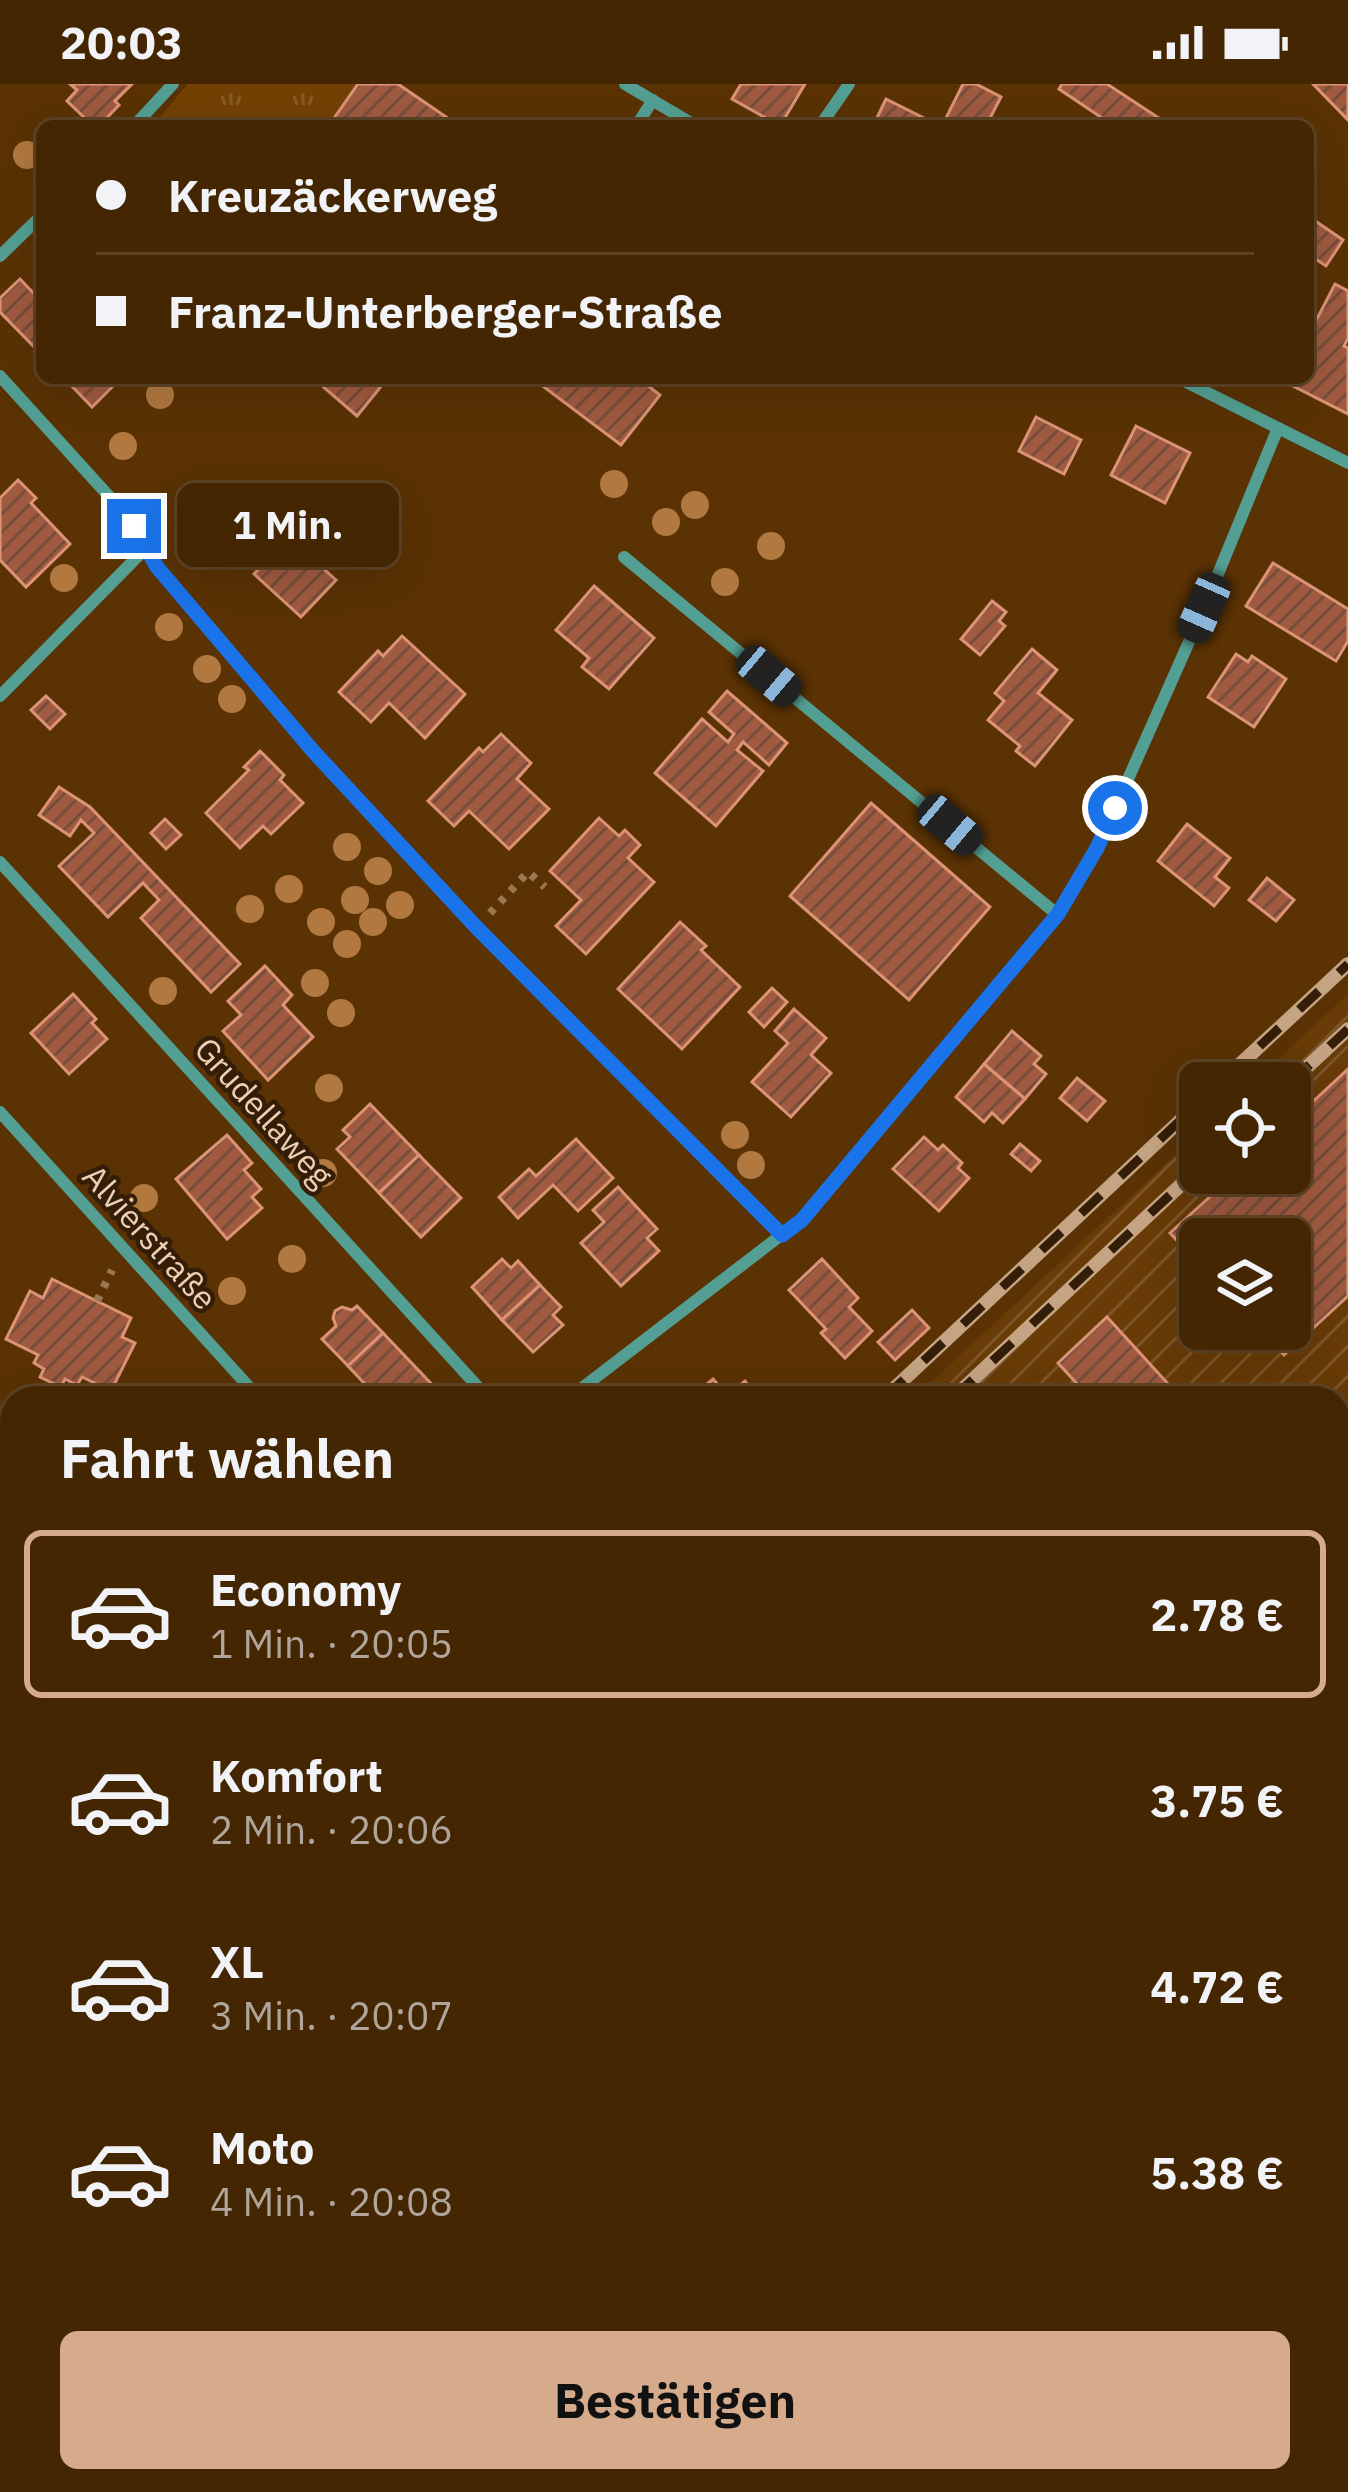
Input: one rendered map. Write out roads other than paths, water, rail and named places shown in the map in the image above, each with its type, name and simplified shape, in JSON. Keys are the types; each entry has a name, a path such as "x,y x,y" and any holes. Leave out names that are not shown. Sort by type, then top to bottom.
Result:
{"street":[{"path":"139,120 172,84"},
{"path":"625,84 686,120"},
{"path":"824,120 849,84"},
{"path":"640,120 653,100"},
{"path":"0,256 36,221"},
{"path":"0,376 134,526 157,567 313,751 477,928 782,1235"},
{"path":"1190,384 1348,463"},
{"path":"585,1386 802,1220 1058,914 1097,848 1278,428"},
{"path":"0,696 147,547"},
{"path":"624,557 1058,914"},
{"name":"Grudellaweg","path":"0,862 477,1386"},
{"name":"Alvierstraße","path":"0,1112 248,1386"}],"railway":[{"path":"1243,1062 1348,964"},
{"path":"1311,1063 1348,1029"},
{"path":"897,1386 1179,1122"},
{"path":"966,1386 1179,1187"}]}
